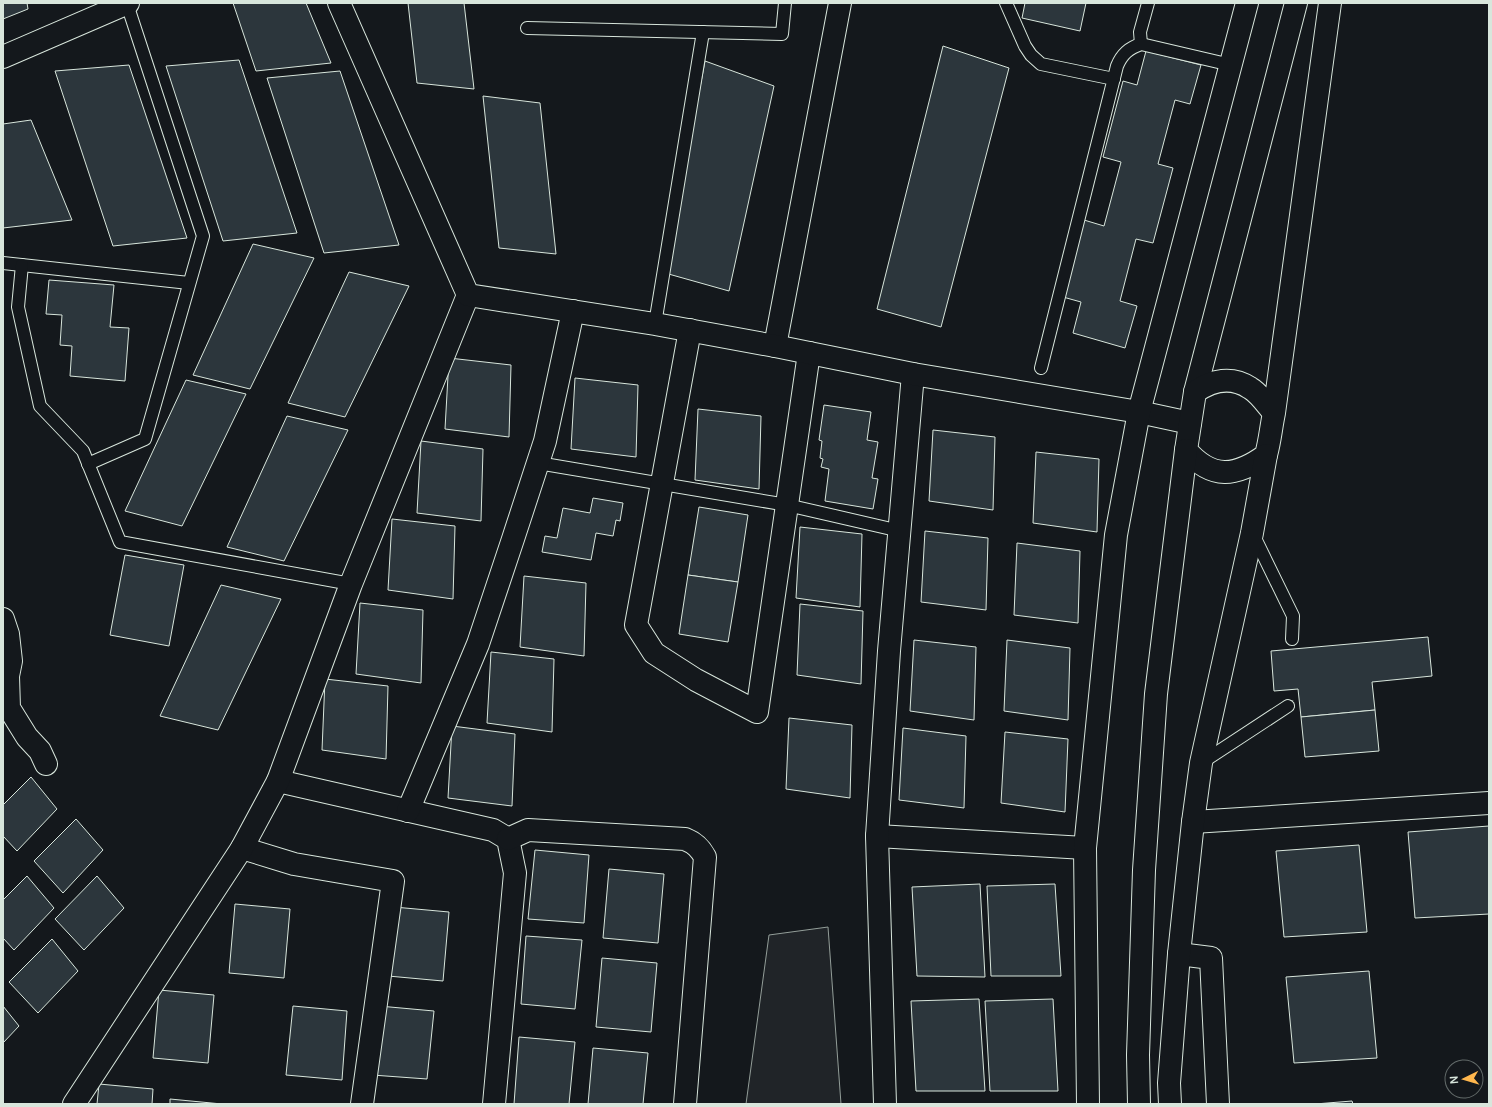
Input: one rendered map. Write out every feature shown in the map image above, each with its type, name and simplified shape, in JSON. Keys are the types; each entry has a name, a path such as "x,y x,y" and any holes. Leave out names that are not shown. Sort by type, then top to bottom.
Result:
{"street":[{"path":"3,57 128,3"},
{"path":"74,1104 242,848 278,781 351,584 468,295 340,3"},
{"path":"776,346 840,3"},
{"path":"1088,1104 1085,848 1116,535 1139,412 1247,3"},
{"path":"1139,1104 1138,1055 1144,870 1156,694 1186,450 1195,392 1296,3"},
{"path":"1170,1104 1169,1083 1179,954 1201,763 1252,532 1274,413 1330,3"},
{"path":"468,295 690,330 913,374 1139,412 1190,423"},
{"path":"408,811 478,644 538,463 545,441 573,311"},
{"path":"690,330 636,625 654,653 696,680 757,712 809,353"},
{"path":"885,1104 876,836 889,651 913,374"},
{"path":"1195,392 1206,384 1222,380 1237,382 1251,388 1274,413"},
{"path":"1186,450 1196,462 1208,469 1222,472 1237,470 1252,465 1266,455"},
{"path":"3,619 8,634 11,661 8,676 9,708 27,737 40,751 46,764"},
{"path":"278,781 493,830 508,839 515,874 494,1104"},
{"path":"1193,822 1489,803"},
{"path":"508,839 528,830 686,839 702,851 705,857 685,1104"},
{"path":"876,836 1085,848"},
{"path":"242,848 294,864 393,881 362,1104"},
{"path":"1179,954 1211,958 1218,1104"}],"lane":[{"path":"88,464 145,439 203,236 128,3"},
{"path":"527,28 782,34 785,3"},
{"path":"1006,3 1025,46 1031,55 1041,64 1114,79"},
{"path":"1141,44 1140,32 1148,3"},
{"path":"655,324 703,32"},
{"path":"1041,368 1117,66 1121,56 1128,50 1141,44 1231,65"},
{"path":"3,263 190,283"},
{"path":"22,265 18,307 40,406 82,451 120,542 351,584"},
{"path":"538,463 787,505 900,531"},
{"path":"1252,532 1293,616 1292,639"},
{"path":"1201,763 1288,706"}],"shaded area":[{"path":"828,927 841,1104 746,1104 769,935"}],"building":[{"path":"3,3 27,3 28,9 3,19"},
{"path":"233,3 306,3 331,63 256,71"},
{"path":"408,3 464,3 474,89 417,83"},
{"path":"1025,3 1086,3 1080,31 1022,18"},
{"path":"943,46 1009,68 941,327 877,309"},
{"path":"1146,51 1201,65 1190,104 1175,100 1158,164 1173,168 1153,243 1136,239 1120,301 1137,306 1125,348 1073,333 1081,302 1063,297 1084,220 1104,226 1121,162 1103,157 1123,81 1137,85"},
{"path":"239,60 297,233 223,241 166,66"},
{"path":"705,61 774,86 729,291 665,273"},
{"path":"129,65 187,238 113,246 55,71"},
{"path":"340,71 399,245 324,253 267,78"},
{"path":"483,96 540,103 556,254 499,248"},
{"path":"31,120 72,220 3,228 3,124"},
{"path":"253,244 314,258 250,389 193,375"},
{"path":"349,272 409,286 345,417 288,403"},
{"path":"49,280 114,285 110,327 129,328 125,381 70,376 72,346 60,345 62,315 46,314"},
{"path":"449,358 511,365 509,437 445,429"},
{"path":"575,378 638,385 636,457 571,449"},
{"path":"186,380 246,394 182,526 125,511"},
{"path":"824,405 871,412 867,440 878,442 872,478 878,479 873,509 825,501 829,469 821,467 823,459 820,458 822,441 819,440"},
{"path":"698,409 761,416 759,489 695,480"},
{"path":"287,416 348,430 284,561 227,547"},
{"path":"933,430 995,437 993,510 929,501"},
{"path":"421,441 483,449 481,521 417,513"},
{"path":"1036,452 1099,459 1097,532 1033,523"},
{"path":"593,498 623,503 620,521 616,520 613,536 596,533 591,560 542,552 545,536 557,538 563,508 590,513"},
{"path":"699,507 748,515 738,582 688,575"},
{"path":"392,519 455,526 453,599 388,590"},
{"path":"800,527 862,534 860,607 796,598"},
{"path":"925,531 988,538 986,610 921,602"},
{"path":"1017,543 1080,551 1078,623 1014,615"},
{"path":"125,555 184,565 169,646 110,635"},
{"path":"688,575 738,582 728,642 679,634"},
{"path":"524,576 586,583 584,656 520,647"},
{"path":"221,585 281,599 218,730 160,716"},
{"path":"360,603 423,610 421,683 356,674"},
{"path":"800,604 863,611 861,684 797,675"},
{"path":"1428,637 1432,676 1372,682 1375,710 1301,717 1298,689 1274,691 1271,651"},
{"path":"914,640 976,647 974,720 910,711"},
{"path":"1007,640 1070,648 1068,720 1004,711"},
{"path":"491,652 554,659 552,732 487,723"},
{"path":"325,679 388,686 386,759 322,750"},
{"path":"1375,710 1379,751 1305,757 1301,717"},
{"path":"789,718 852,725 850,798 786,789"},
{"path":"452,726 515,734 512,806 448,798"},
{"path":"903,728 966,736 964,808 899,800"},
{"path":"1005,732 1068,739 1065,812 1001,803"},
{"path":"31,777 57,809 17,851 3,836 3,805"},
{"path":"76,819 103,850 63,893 34,861"},
{"path":"1489,826 1489,914 1415,918 1408,832"},
{"path":"1359,845 1367,932 1284,937 1276,851"},
{"path":"535,850 589,855 584,923 528,919"},
{"path":"609,869 664,874 658,943 603,938"},
{"path":"27,876 54,908 14,950 3,938 3,900"},
{"path":"97,876 124,908 84,950 55,919"},
{"path":"980,884 985,977 917,976 912,887"},
{"path":"1055,884 1061,976 991,976 987,886"},
{"path":"235,904 290,909 284,978 229,973"},
{"path":"394,907 449,912 443,981 388,976"},
{"path":"526,936 582,940 575,1009 521,1004"},
{"path":"52,939 78,971 38,1013 9,982"},
{"path":"602,958 657,963 651,1032 596,1027"},
{"path":"1369,971 1377,1058 1294,1063 1286,977"},
{"path":"159,990 214,995 208,1063 153,1058"},
{"path":"979,999 985,1091 916,1091 911,1001"},
{"path":"1053,999 1058,1091 990,1091 985,1001"},
{"path":"3,1006 19,1026 3,1043"},
{"path":"293,1006 347,1011 342,1080 286,1075"},
{"path":"379,1006 434,1011 427,1079 372,1075"},
{"path":"519,1037 575,1042 569,1104 514,1104"},
{"path":"593,1048 648,1053 643,1104 588,1104"},
{"path":"99,1084 153,1089 152,1104 97,1104"},
{"path":"170,1099 222,1104 170,1104"},
{"path":"1352,1101 1353,1104 1315,1104"}]}
